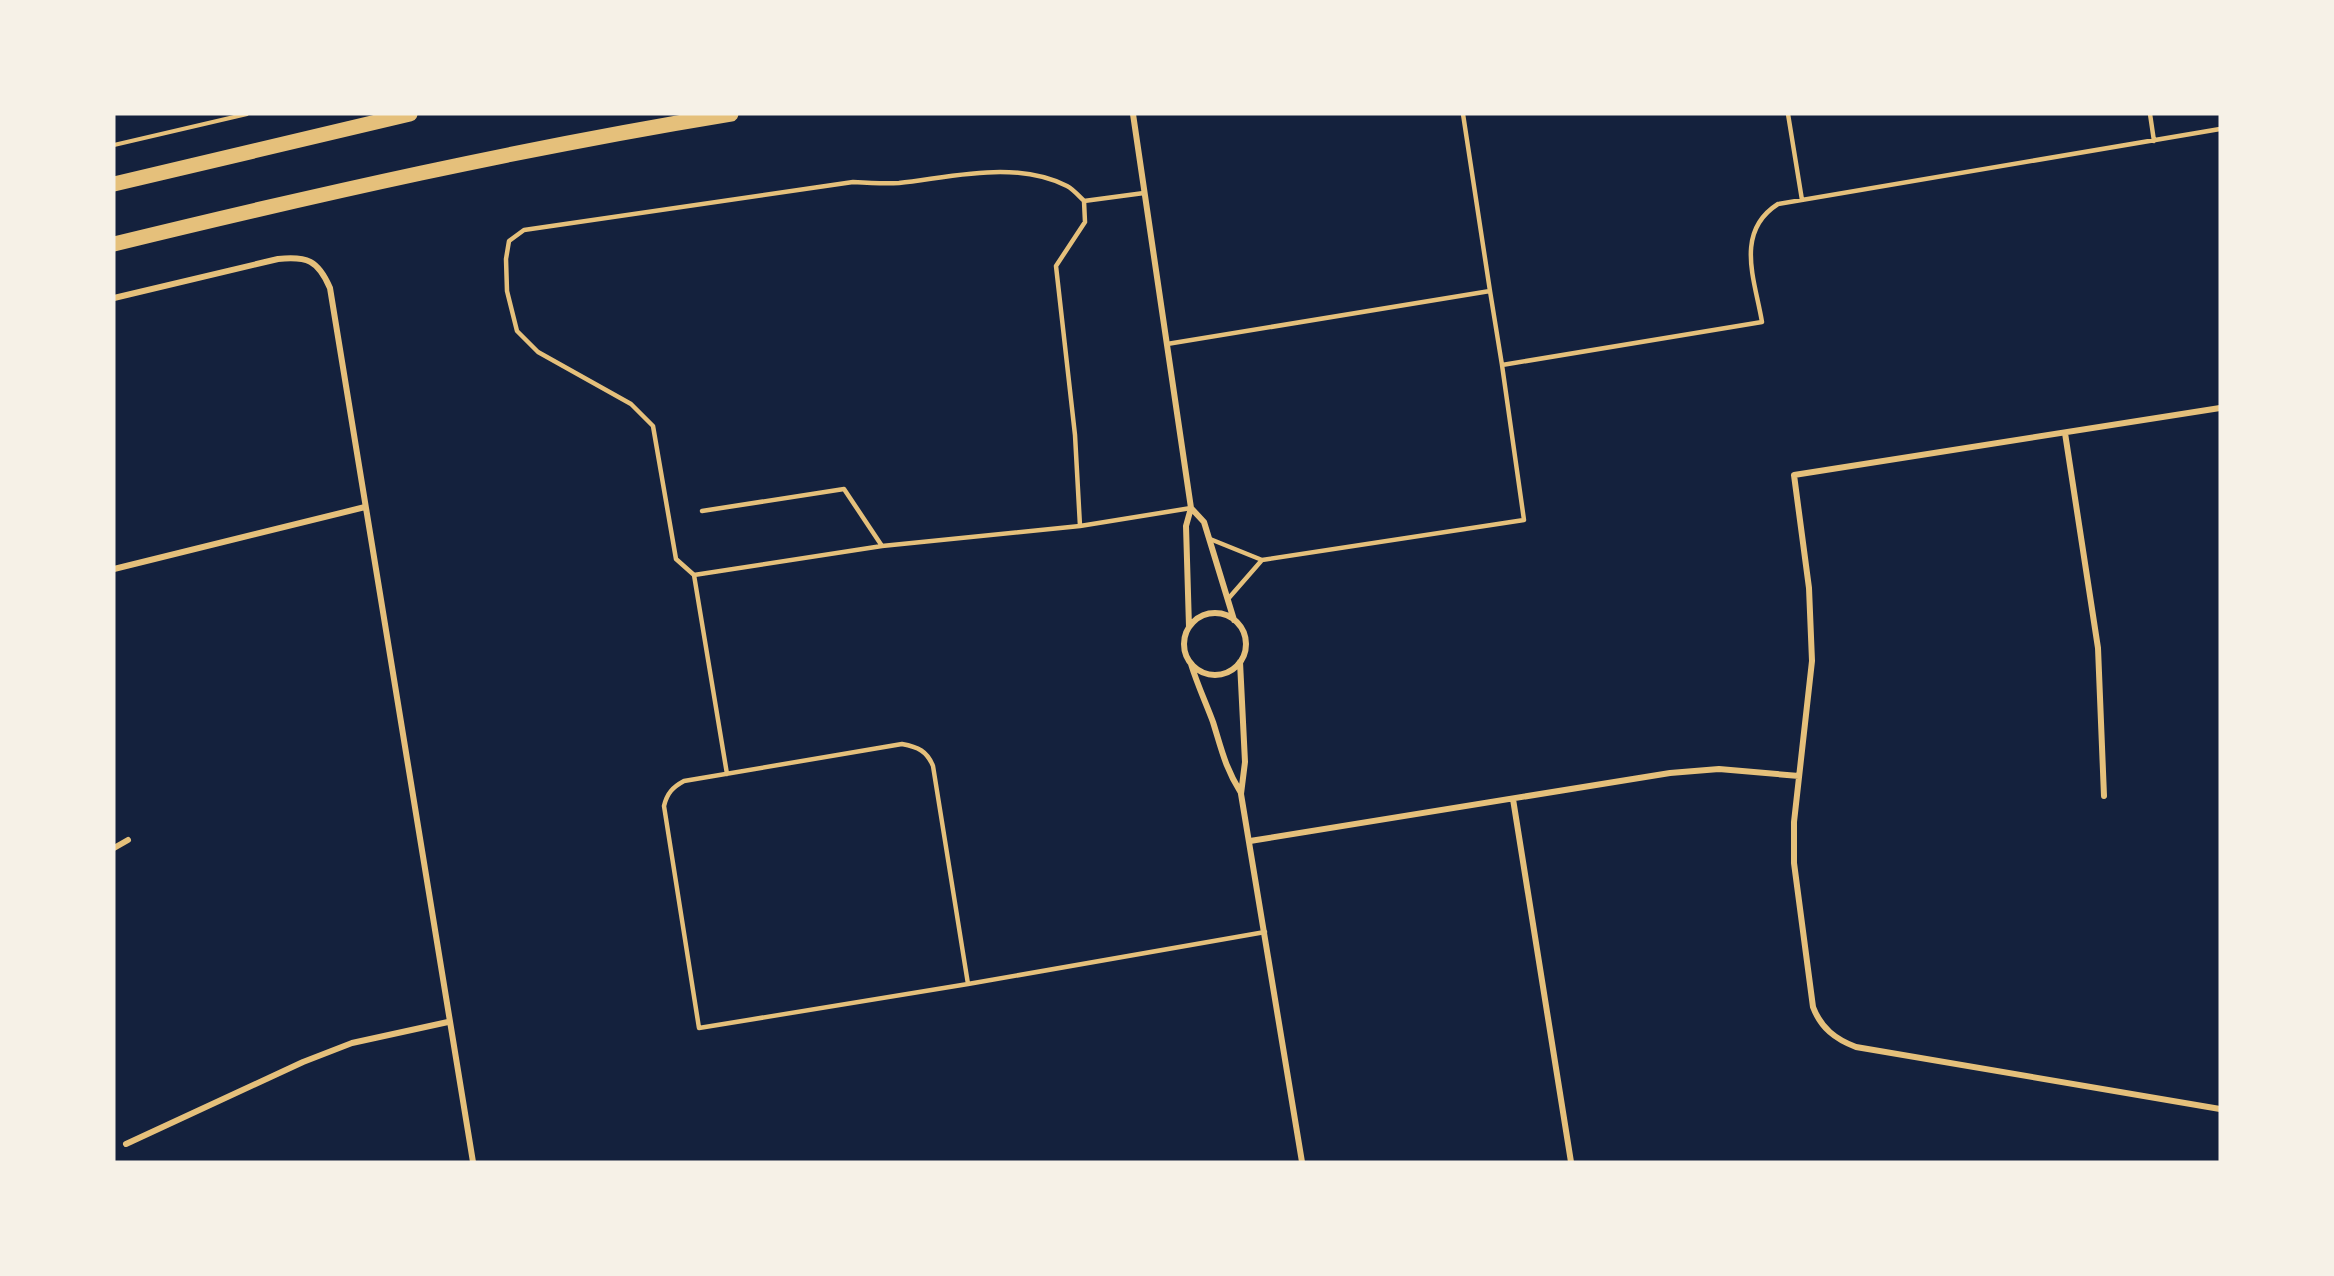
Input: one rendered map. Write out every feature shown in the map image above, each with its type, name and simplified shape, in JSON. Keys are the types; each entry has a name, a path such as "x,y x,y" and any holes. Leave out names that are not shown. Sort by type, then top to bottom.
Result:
{"main road":[{"path":"114,184 410,114"},
{"path":"114,244 420,172 558,144 731,114"}],"street":[{"path":"1133,114 1191,508 1186,526 1189,627 1184,646 1198,690 1212,719 1225,766 1241,794"},
{"path":"114,298 278,259 296,257 312,261 324,273 330,288 448,1022 473,1162"},
{"path":"2220,408 1794,475 1809,588 1812,661 1794,822 1796,881 1814,1007 1818,1020 1841,1042 1856,1047 2220,1109"},
{"path":"2065,433 2098,648 2104,796"},
{"path":"114,569 365,507"},
{"path":"1191,508 1204,522 1234,620 1245,635 1244,654 1240,662 1226,673 1207,674 1191,664"},
{"path":"1189,627 1205,614 1226,615 1234,620"},
{"path":"1240,662 1245,762 1241,794 1302,1162"},
{"path":"1250,841 1696,770 1719,769 1799,776"},
{"path":"1513,799 1571,1162"},
{"path":"114,848 128,840"},
{"path":"126,1144 303,1062 352,1043 448,1022"}],"lane":[{"path":"1208,538 1262,560 1524,520 1463,114"},
{"path":"1788,114 1802,200"},
{"path":"2150,114 2154,141"},
{"path":"1502,365 1762,322 1749,248 1753,229 1765,213 1778,204 2220,129"},
{"path":"727,774 694,575 676,559 653,426 631,404 538,352 518,331 507,291 506,259 509,240 524,230 535,228 853,183 897,183 967,172 1002,172 1037,177 1068,186 1084,201 1085,222 1056,266 1076,435 1080,526"},
{"path":"1084,201 1144,193"},
{"path":"1167,344 1490,291"},
{"path":"702,511 844,489 882,546"},
{"path":"694,575 882,546 1080,526 1191,508"},
{"path":"1228,599 1262,560"},
{"path":"968,984 933,766 929,755 915,746 902,744 727,774 679,784 666,797 664,806 699,1028 968,984 1265,932"}],"path":[{"path":"114,145 247,114"}]}
